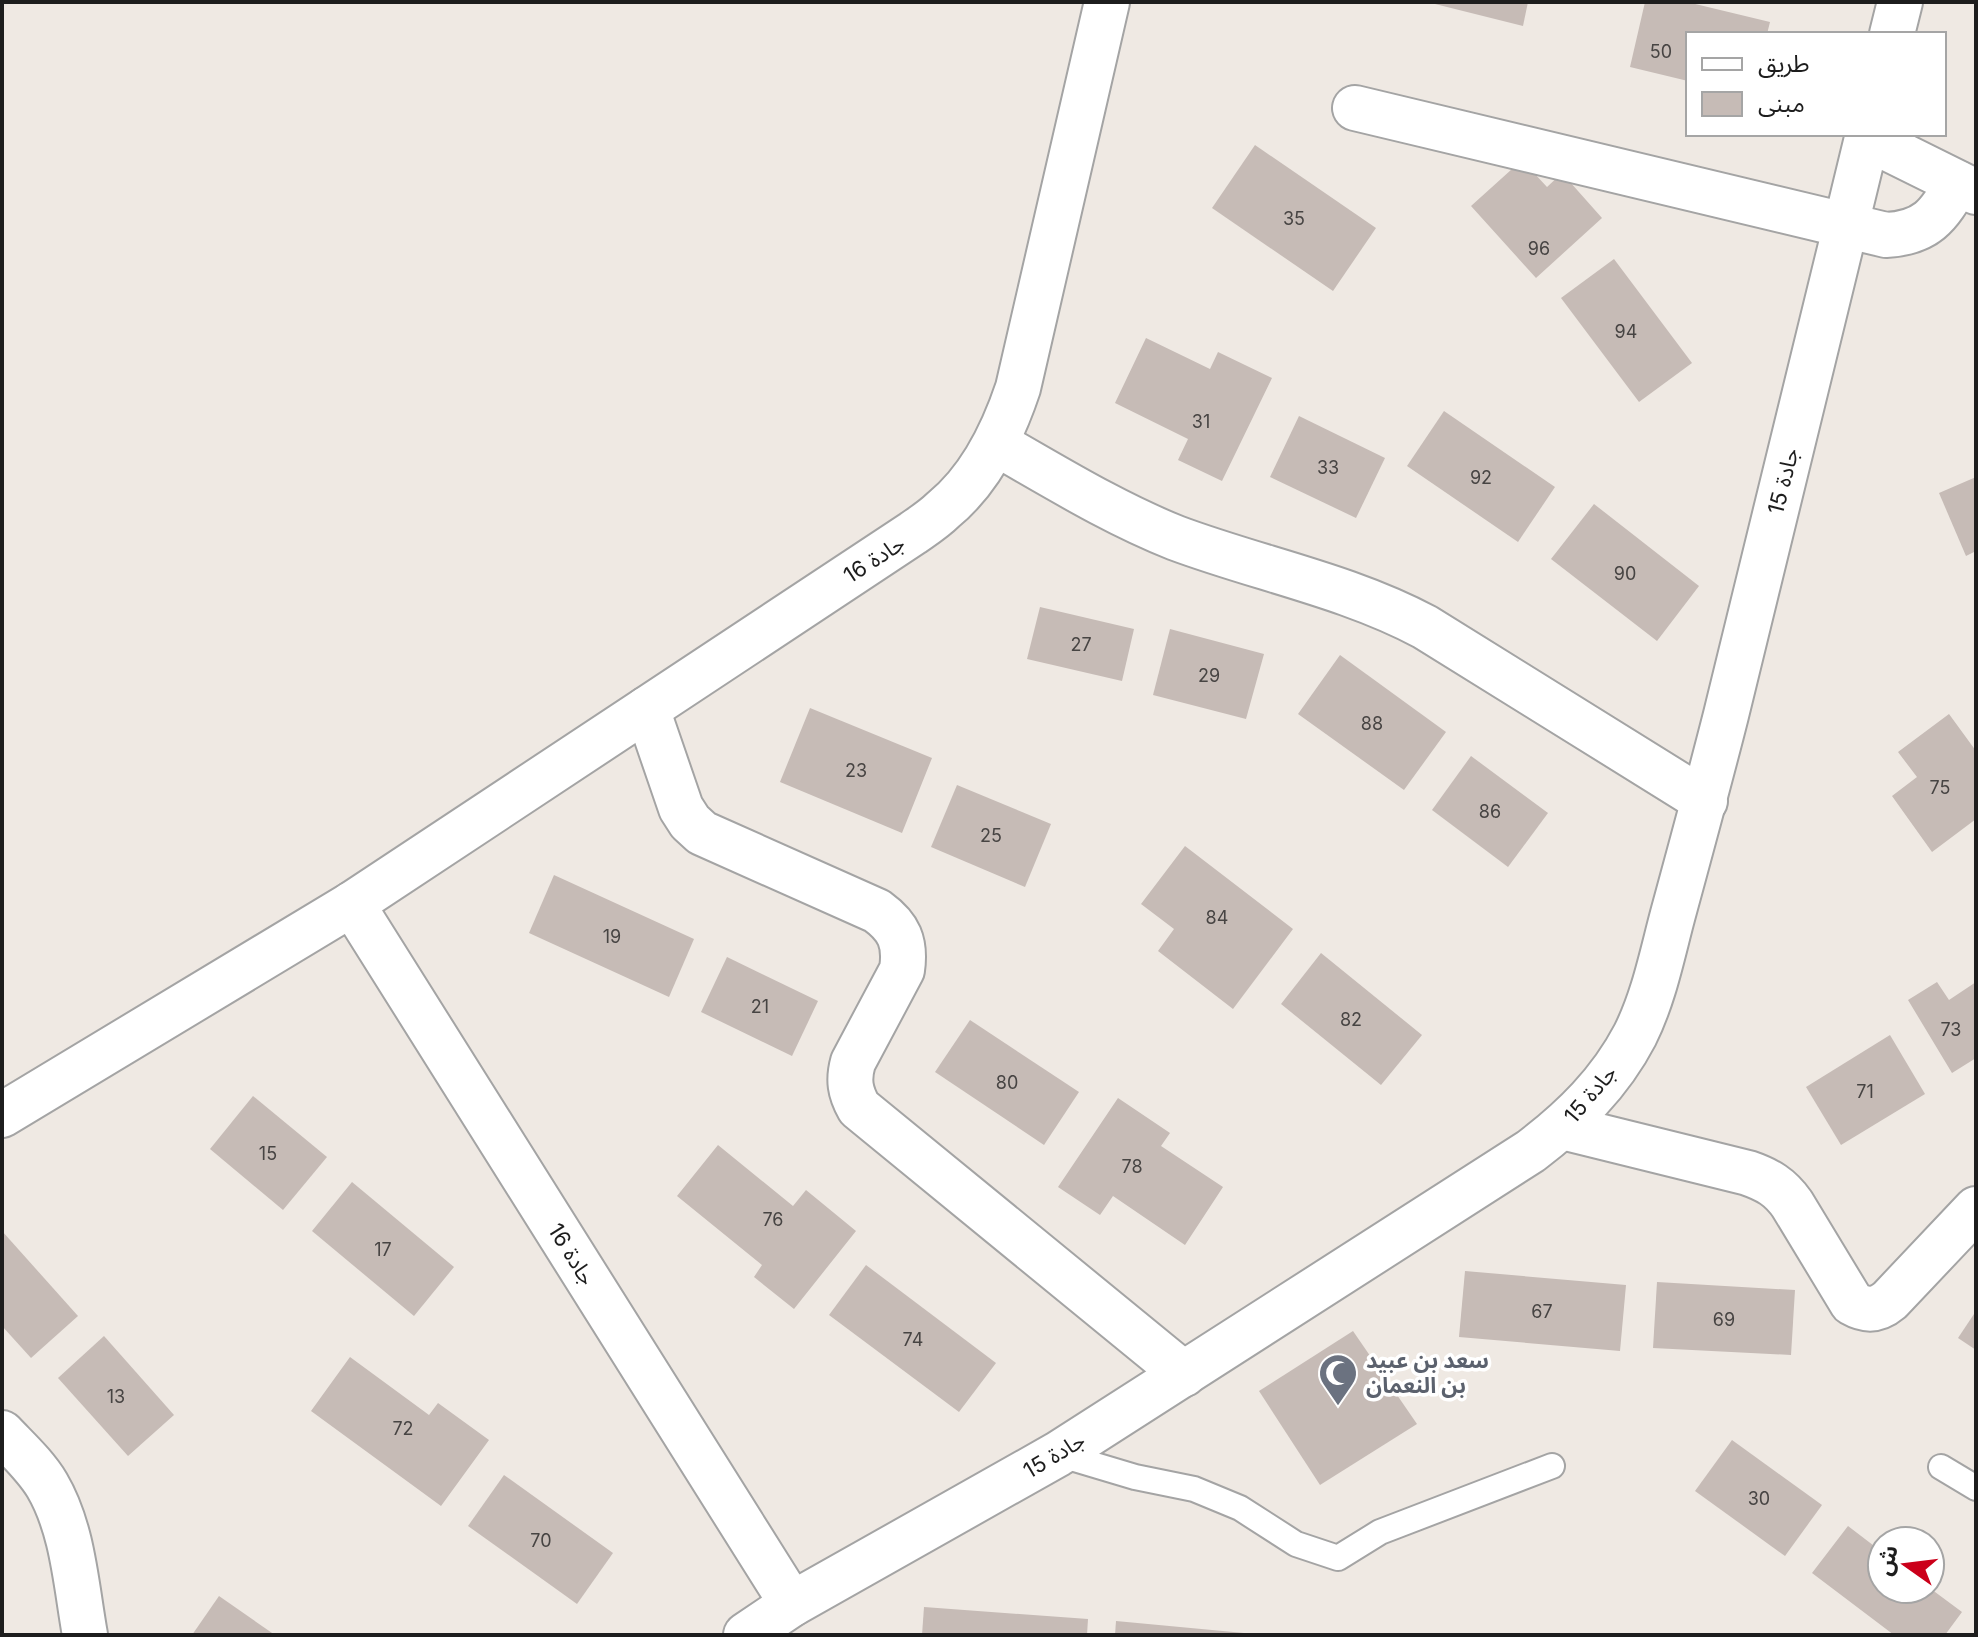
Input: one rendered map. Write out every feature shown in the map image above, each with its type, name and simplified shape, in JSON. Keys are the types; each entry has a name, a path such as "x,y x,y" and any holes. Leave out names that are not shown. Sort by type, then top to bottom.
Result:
{"street":[{"name":"جادة 16","path":"2,1115 352,904 946,509 974,478 997,444 1018,388 1107,2"},
{"path":"1892,32 1900,2"},
{"path":"1355,108 1886,235 1917,230 1967,188 1868,136"},
{"name":"جادة 15","path":"746,1635 792,1604 1058,1454 1531,1151 1590,1100 1614,1069 1635,1035 1650,997 1705,801 1868,136"},
{"path":"997,444 1153,528 1397,612 1705,801"},
{"path":"647,709 681,808 702,833 877,911 896,930 902,942 902,970 853,1062 850,1074 853,1098 859,1108 1184,1374"},
{"name":"جادة 16","path":"352,904 792,1604"},
{"path":"1562,1127 1748,1173 1774,1184 1792,1204 1852,1303 1867,1310 1883,1306 1890,1300 1976,1209"},
{"path":"2,1433 46,1484 65,1525 85,1635"}],"lane":[{"path":"1058,1454 1135,1477 1194,1489 1240,1508 1296,1544 1338,1558 1380,1532 1552,1466"},
{"path":"1941,1467 1976,1488"}],"building":[{"path":"1427,2 1528,2 1523,26"},
{"path":"1645,2 1687,2 1770,22 1768,32 1686,32 1686,81 1630,67"},
{"path":"1255,145 1376,228 1333,291 1212,208"},
{"path":"1522,160 1547,187 1562,173 1602,218 1536,278 1471,206"},
{"path":"1614,259 1692,363 1639,402 1561,298"},
{"path":"1146,338 1210,369 1218,352 1272,378 1222,481 1178,460 1188,439 1115,403"},
{"path":"1444,411 1555,487 1518,542 1407,466"},
{"path":"1299,416 1385,458 1356,518 1270,477"},
{"path":"1976,477 1976,551 1966,556 1939,493"},
{"path":"1594,504 1699,586 1657,641 1551,559"},
{"path":"1040,607 1134,629 1122,681 1027,659"},
{"path":"1170,629 1264,654 1246,719 1153,695"},
{"path":"1340,655 1446,732 1404,790 1298,714"},
{"path":"810,708 932,758 902,833 780,782"},
{"path":"1949,714 1976,751 1976,819 1932,852 1892,796 1917,777 1898,752"},
{"path":"1471,756 1548,813 1508,867 1432,810"},
{"path":"957,785 1051,824 1025,887 931,847"},
{"path":"1185,846 1293,929 1233,1009 1158,951 1174,929 1141,904"},
{"path":"554,875 694,939 669,997 529,933"},
{"path":"1321,953 1422,1035 1381,1085 1281,1004"},
{"path":"727,957 818,1001 792,1056 701,1012"},
{"path":"1937,982 1949,1000 1976,982 1976,1058 1952,1073 1908,1000"},
{"path":"970,1020 1079,1092 1044,1145 935,1072"},
{"path":"1890,1035 1925,1094 1841,1145 1806,1087"},
{"path":"253,1096 327,1157 283,1210 210,1149"},
{"path":"1118,1098 1170,1133 1161,1146 1223,1187 1185,1245 1113,1196 1100,1215 1058,1187"},
{"path":"718,1145 793,1206 806,1190 856,1231 794,1309 754,1277 762,1265 677,1196"},
{"path":"352,1182 454,1267 414,1316 312,1231"},
{"path":"2,1231 78,1316 31,1358 2,1326"},
{"path":"866,1265 996,1363 959,1412 829,1315"},
{"path":"1465,1271 1626,1285 1620,1351 1459,1337"},
{"path":"1657,1282 1795,1290 1791,1355 1653,1348"},
{"path":"1976,1311 1976,1350 1958,1338"},
{"name":"سعد بن عبيد بن النعمان","path":"1353,1331 1417,1424 1320,1485 1259,1391"},
{"path":"104,1336 174,1415 128,1456 58,1378"},
{"path":"350,1357 429,1415 438,1403 489,1440 441,1506 311,1411"},
{"path":"1732,1440 1822,1505 1785,1556 1695,1491"},
{"path":"504,1475 613,1553 577,1604 468,1526"},
{"path":"1848,1526 1866,1540 1866,1605 1946,1605 1946,1600 1962,1612 1945,1635 1894,1635 1812,1573"},
{"path":"219,1596 275,1635 192,1635"},
{"path":"924,1607 1088,1619 1087,1635 922,1635"},
{"path":"1116,1621 1244,1633 1244,1635 1115,1635"}],"place":[{"name":"سعد بن عبيد بن النعمان","path":"1338,1407"}]}
